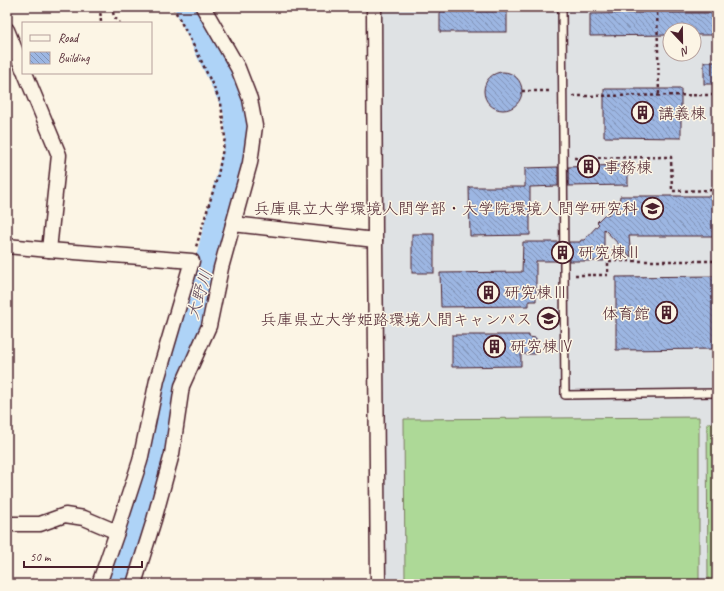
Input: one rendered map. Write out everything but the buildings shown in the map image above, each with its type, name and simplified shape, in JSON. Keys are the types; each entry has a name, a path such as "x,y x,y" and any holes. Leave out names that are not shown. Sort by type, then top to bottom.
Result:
{"street":[{"path":"134,584 154,520 172,454 182,386 209,326 221,268 250,163 255,126 250,99 238,68 203,7"},
{"path":"374,7 378,584"},
{"path":"7,30 22,67"},
{"path":"25,74 59,155 49,250"},
{"path":"233,224 375,240"},
{"path":"7,246 192,261 157,380 140,461 99,584"},
{"path":"7,524 40,524 65,515 84,518 117,532"}],"lane":[{"path":"562,7 565,395 717,393"}],"path":[{"path":"100,7 101,22"},
{"path":"115,7 111,8 114,17 119,22"},
{"path":"173,7 198,54 221,103 225,138 218,175 192,261"},
{"path":"657,7 659,95"},
{"path":"522,91 659,95 717,94"},
{"path":"563,158 671,157 672,191 717,190"},
{"path":"564,275 608,276 608,261 717,261"}],"shaded area":[{"name":"兵庫県立大学姫路環境人間キャンパス","path":"378,7 717,7 717,584 380,584"}],"green space":[{"path":"699,417 699,584 405,584 404,419"},
{"path":"707,423 717,423 717,584 708,584"}],"waterway":[{"name":"大野川","path":"115,584 142,516 172,380 209,262 240,138 237,108 189,7"}],"place":[{"name":"講義棟","path":"642,113"},
{"name":"事務棟","path":"589,167"},
{"name":"兵庫県立大学環境人間学部・大学院環境人間学研究科","path":"653,208"},
{"name":"研究棟Ⅱ","path":"563,252"},
{"name":"研究棟Ⅲ","path":"488,292"},
{"name":"体育館","path":"666,313"},
{"name":"兵庫県立大学姫路環境人間キャンパス","path":"548,319"},
{"name":"研究棟Ⅳ","path":"494,346"}]}
